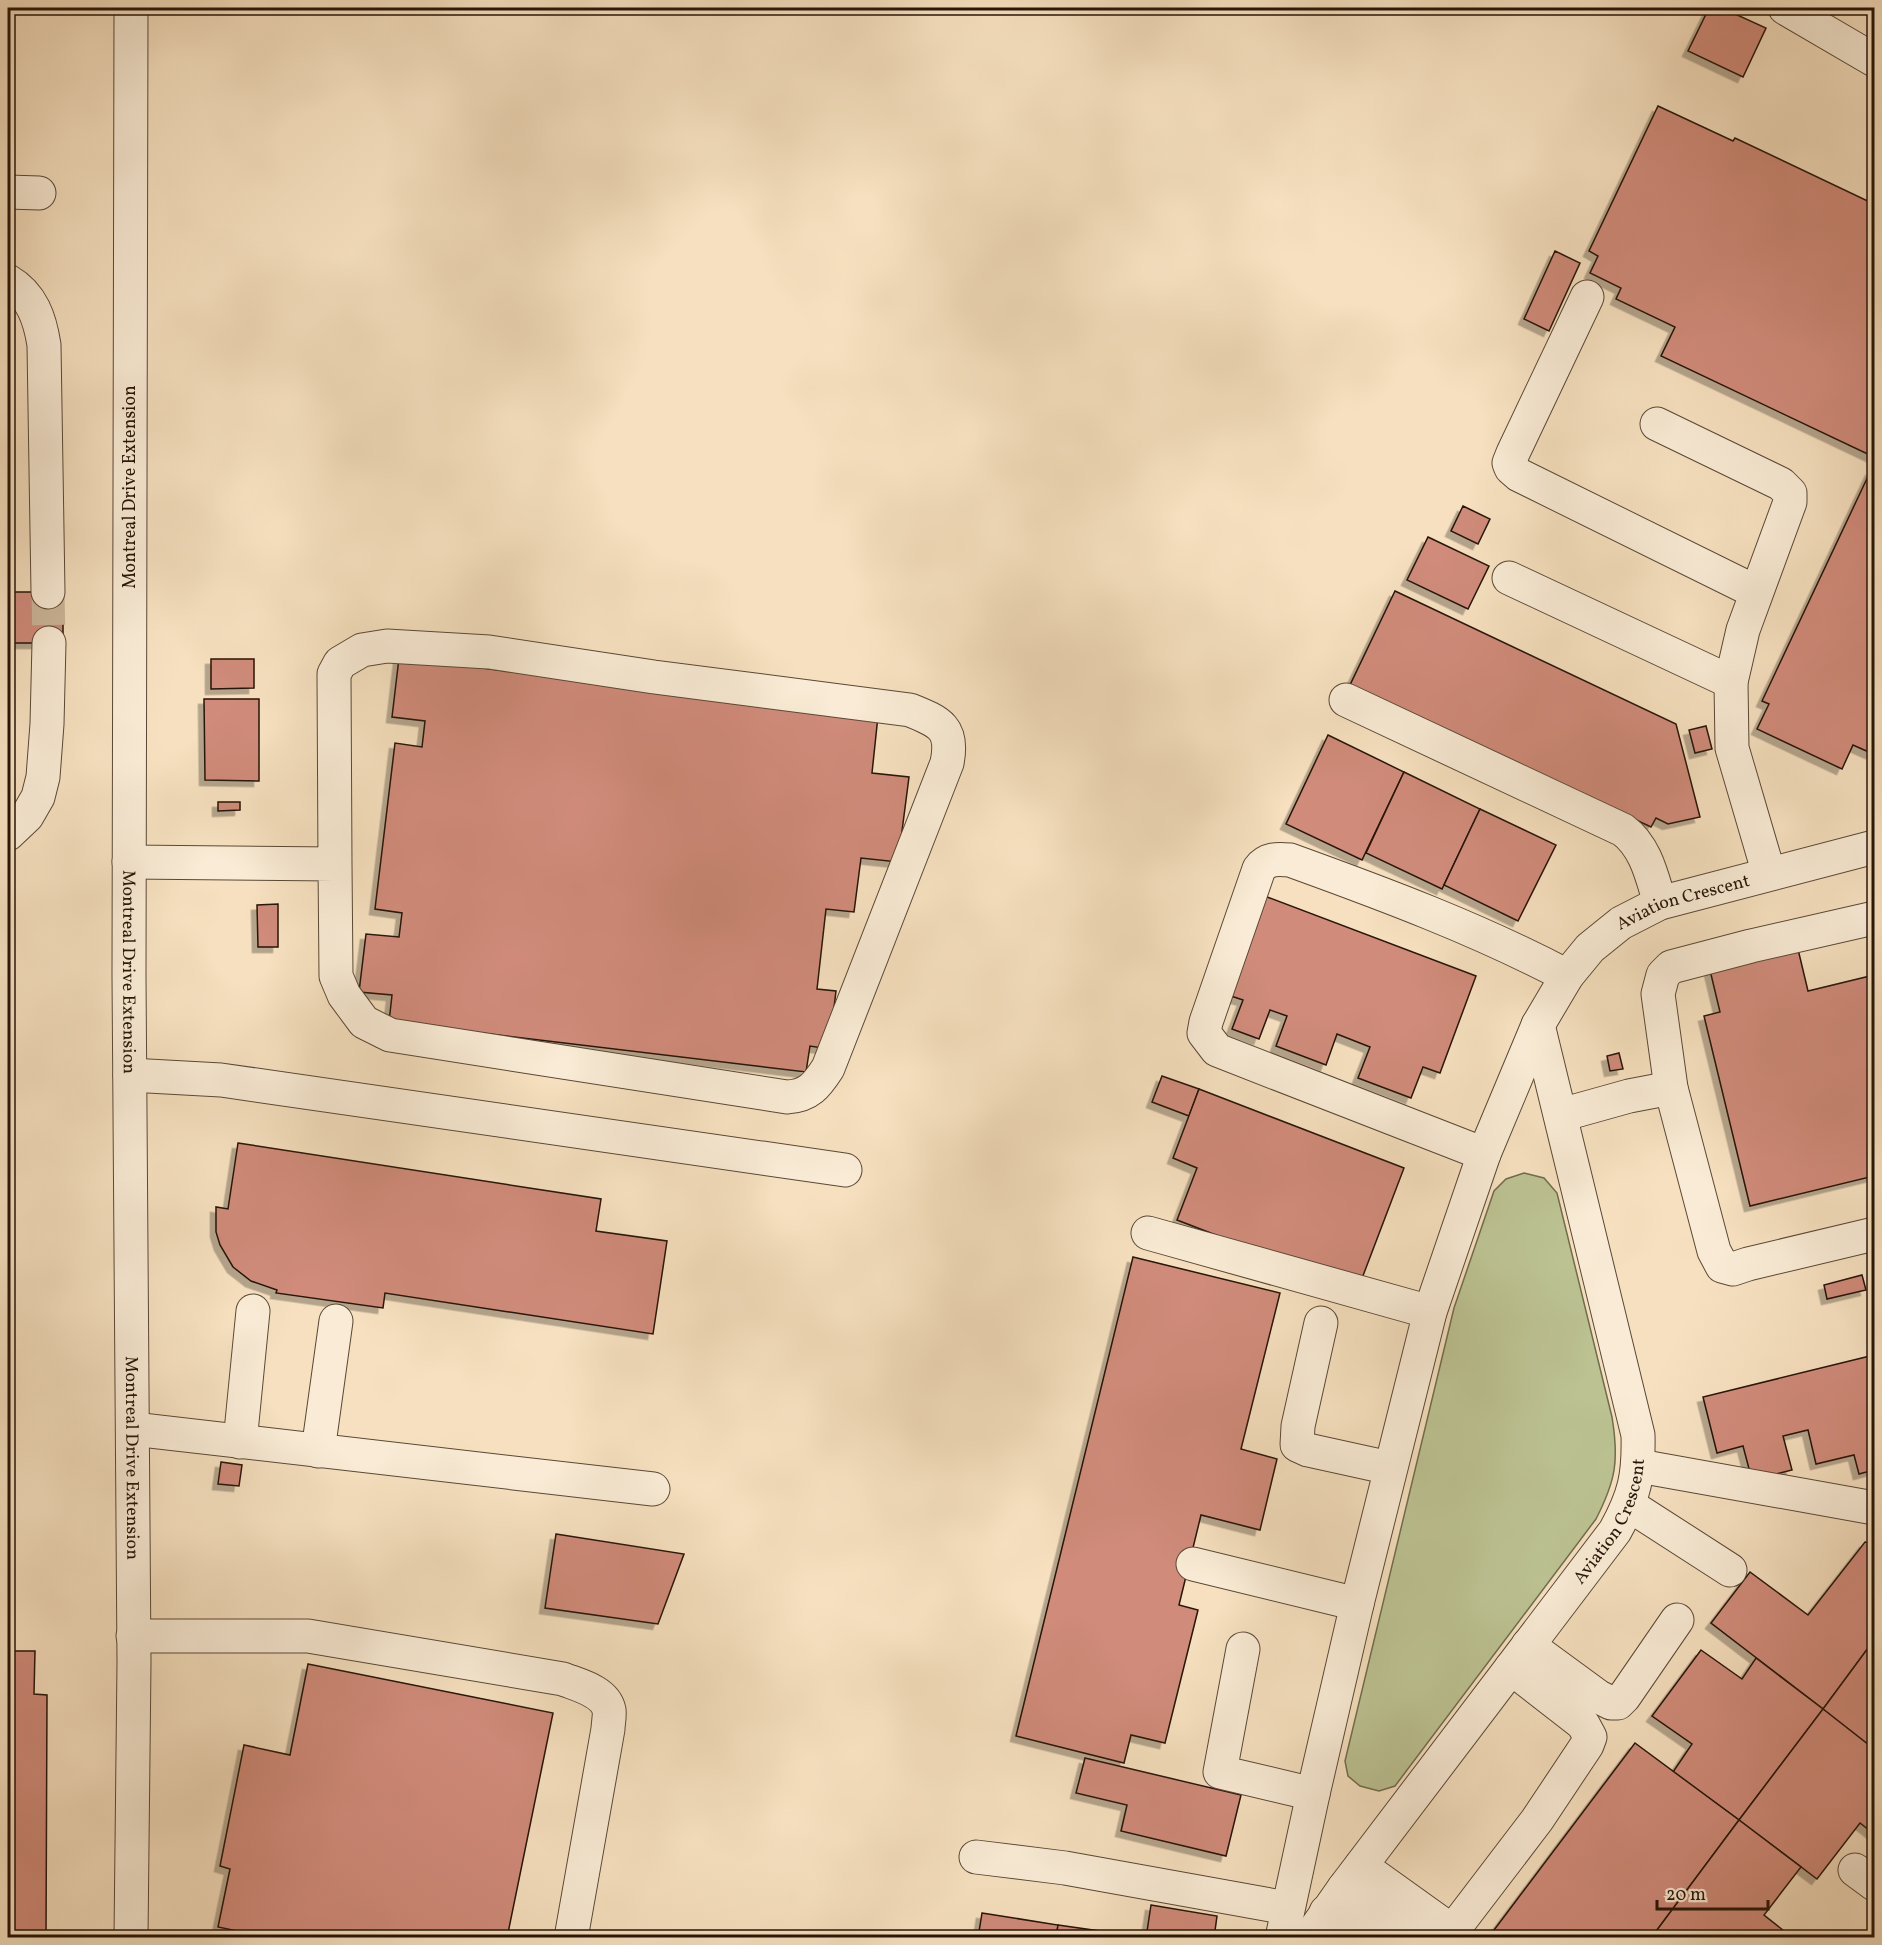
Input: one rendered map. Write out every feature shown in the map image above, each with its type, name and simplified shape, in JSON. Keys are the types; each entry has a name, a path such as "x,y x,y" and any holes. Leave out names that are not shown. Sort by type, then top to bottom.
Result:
{"street":[{"name":"Montreal Drive Extension","path":"130,8 129,862 134,1636 131,1938"},
{"path":"1785,8 1875,60"},
{"path":"8,281 21,290 35,310 41,324 44,345 48,592"},
{"path":"1587,297 1512,453 1509,463 1511,468 1519,475 1756,592"},
{"path":"1657,424 1781,484 1790,494 1790,502 1743,630 1731,681 1732,748 1769,874"},
{"path":"1509,578 1731,681"},
{"path":"14,822 38,797 43,777 49,643"},
{"path":"387,646 489,652 654,677 910,710 930,718 944,729 951,745 947,763 828,1068 818,1084 808,1093 797,1096 787,1097 390,1035 364,1022 344,995 336,976 335,864 334,674 340,663 362,650 387,646"},
{"path":"1346,700 1623,830 1640,847 1660,903"},
{"name":"Aviation Crescent","path":"1285,1923 1312,1794 1357,1604 1430,1312 1484,1154 1538,1025 1567,976 1590,948 1621,923 1660,903 1875,847"},
{"path":"1484,1154 1217,1050 1210,1042 1204,1033 1206,1022 1259,868 1263,863 1272,860 1290,860 1397,898 1525,954 1567,976"},
{"path":"129,862 335,864"},
{"path":"1875,918 1671,967 1663,975 1658,994 1671,1088 1714,1251 1722,1266 1733,1269 1875,1234"},
{"name":"Aviation Crescent","path":"1335,1901 1615,1531 1629,1505 1639,1466 1638,1435 1538,1025"},
{"path":"130,1075 221,1080 845,1170"},
{"path":"1561,1116 1629,1096 1671,1088"},
{"path":"1148,1233 1430,1312"},
{"path":"240,1442 253,1311"},
{"path":"318,1451 336,1321"},
{"path":"1322,1323 1298,1426 1297,1445 1308,1450 1390,1468"},
{"path":"133,1429 652,1490"},
{"path":"1639,1466 1875,1508"},
{"path":"1629,1505 1730,1570"},
{"path":"1193,1564 1357,1604"},
{"path":"1520,1657 1599,1697 1618,1702 1624,1697 1677,1620"},
{"path":"134,1636 308,1636 563,1679 603,1698 609,1710 608,1730 571,1938"},
{"path":"1243,1649 1220,1772 1312,1794"},
{"path":"1335,1901 1448,1927 1453,1926 1460,1921 1537,1820 1590,1737 1582,1724 1520,1657"},
{"path":"976,1857 1065,1868 1285,1923"},
{"path":"1335,1901 1359,1938"},
{"path":"1335,1901 1410,1938"}],"green space":[{"path":"1524,1173 1544,1178 1557,1193 1612,1417 1615,1458 1612,1481 1596,1519 1395,1786 1379,1791 1360,1786 1348,1776 1345,1761 1454,1308 1494,1191 1506,1179"}],"building":[{"path":"1709,8 1722,8 1766,28 1743,77 1688,51"},
{"path":"1658,106 1733,141 1735,138 1874,204 1874,457 1661,356 1675,327 1616,299 1621,288 1590,273 1598,256 1589,251"},
{"path":"1555,251 1580,263 1549,331 1524,319"},
{"path":"1871,470 1874,472 1874,749 1871,753 1853,745 1842,769 1757,729 1769,704 1762,701"},
{"path":"1463,506 1490,519 1478,544 1451,531"},
{"path":"1428,537 1489,566 1468,609 1407,580"},
{"path":"1395,591 1676,724 1700,817 1668,824 1656,818 1651,827 1350,685"},
{"path":"8,592 63,592 63,643 8,643"},
{"path":"399,658 878,716 872,773 909,777 898,862 861,858 854,912 826,909 817,989 836,991 829,1049 810,1046 806,1072 389,1022 392,995 359,992 366,934 399,937 402,913 375,909 395,743 422,747 425,721 392,717"},
{"path":"211,659 254,659 254,688 211,689"},
{"path":"204,699 259,699 259,781 205,780"},
{"path":"1706,726 1712,749 1695,753 1689,730"},
{"path":"1328,735 1404,772 1362,860 1286,824"},
{"path":"1404,772 1480,809 1442,889 1366,853"},
{"path":"218,802 240,802 240,810 218,811"},
{"path":"1480,809 1556,845 1518,921 1444,885"},
{"path":"1262,895 1476,976 1440,1073 1423,1067 1411,1098 1358,1078 1370,1047 1337,1034 1326,1065 1276,1046 1287,1016 1270,1010 1259,1039 1232,1029 1243,1000 1225,994"},
{"path":"278,904 278,947 258,947 257,905"},
{"path":"1797,945 1808,991 1874,975 1874,1176 1750,1206 1704,1016 1720,1012 1709,966"},
{"path":"1619,1053 1623,1069 1610,1071 1607,1056"},
{"path":"1162,1076 1199,1089 1189,1116 1152,1102"},
{"path":"1199,1089 1404,1168 1361,1281 1309,1271 1177,1220 1197,1168 1173,1158"},
{"path":"238,1143 601,1199 596,1231 667,1241 653,1334 385,1293 383,1308 276,1293 277,1290 251,1281 233,1267 220,1245 216,1232 216,1207 228,1209"},
{"path":"1133,1257 1280,1293 1241,1449 1277,1459 1260,1530 1201,1515 1179,1605 1198,1610 1165,1743 1131,1735 1124,1763 1016,1736"},
{"path":"1862,1275 1866,1290 1827,1299 1824,1285"},
{"path":"1874,1355 1874,1470 1859,1474 1854,1455 1816,1464 1808,1430 1783,1436 1792,1470 1752,1480 1743,1446 1717,1453 1703,1397"},
{"path":"221,1462 242,1465 239,1486 218,1484"},
{"path":"556,1534 684,1554 658,1624 545,1608"},
{"path":"1865,1542 1874,1544 1874,1640 1823,1709 1711,1623 1750,1572 1808,1615"},
{"path":"1874,1640 1874,1749 1823,1709"},
{"path":"1701,1650 1742,1679 1756,1658 1823,1709 1739,1820 1673,1772 1692,1744 1652,1716"},
{"path":"8,1651 35,1651 34,1694 47,1695 46,1938 8,1938"},
{"path":"308,1664 553,1713 507,1938 257,1938 257,1935 218,1927 230,1869 220,1866 244,1745 290,1755"},
{"path":"1823,1709 1874,1749 1874,1834 1860,1823 1817,1879 1739,1820"},
{"path":"1635,1743 1739,1820 1651,1938 1488,1938"},
{"path":"1085,1758 1241,1795 1226,1856 1121,1831 1127,1805 1076,1793"},
{"path":"1739,1820 1801,1867 1764,1915 1793,1938 1651,1938"},
{"path":"1151,1905 1217,1916 1214,1938 1146,1938"},
{"path":"982,1913 1058,1925 1056,1938 978,1938"},
{"path":"1058,1925 1135,1936 1135,1938 1056,1938"}],"tunnel":[{"path":"48,592 49,643"}]}
